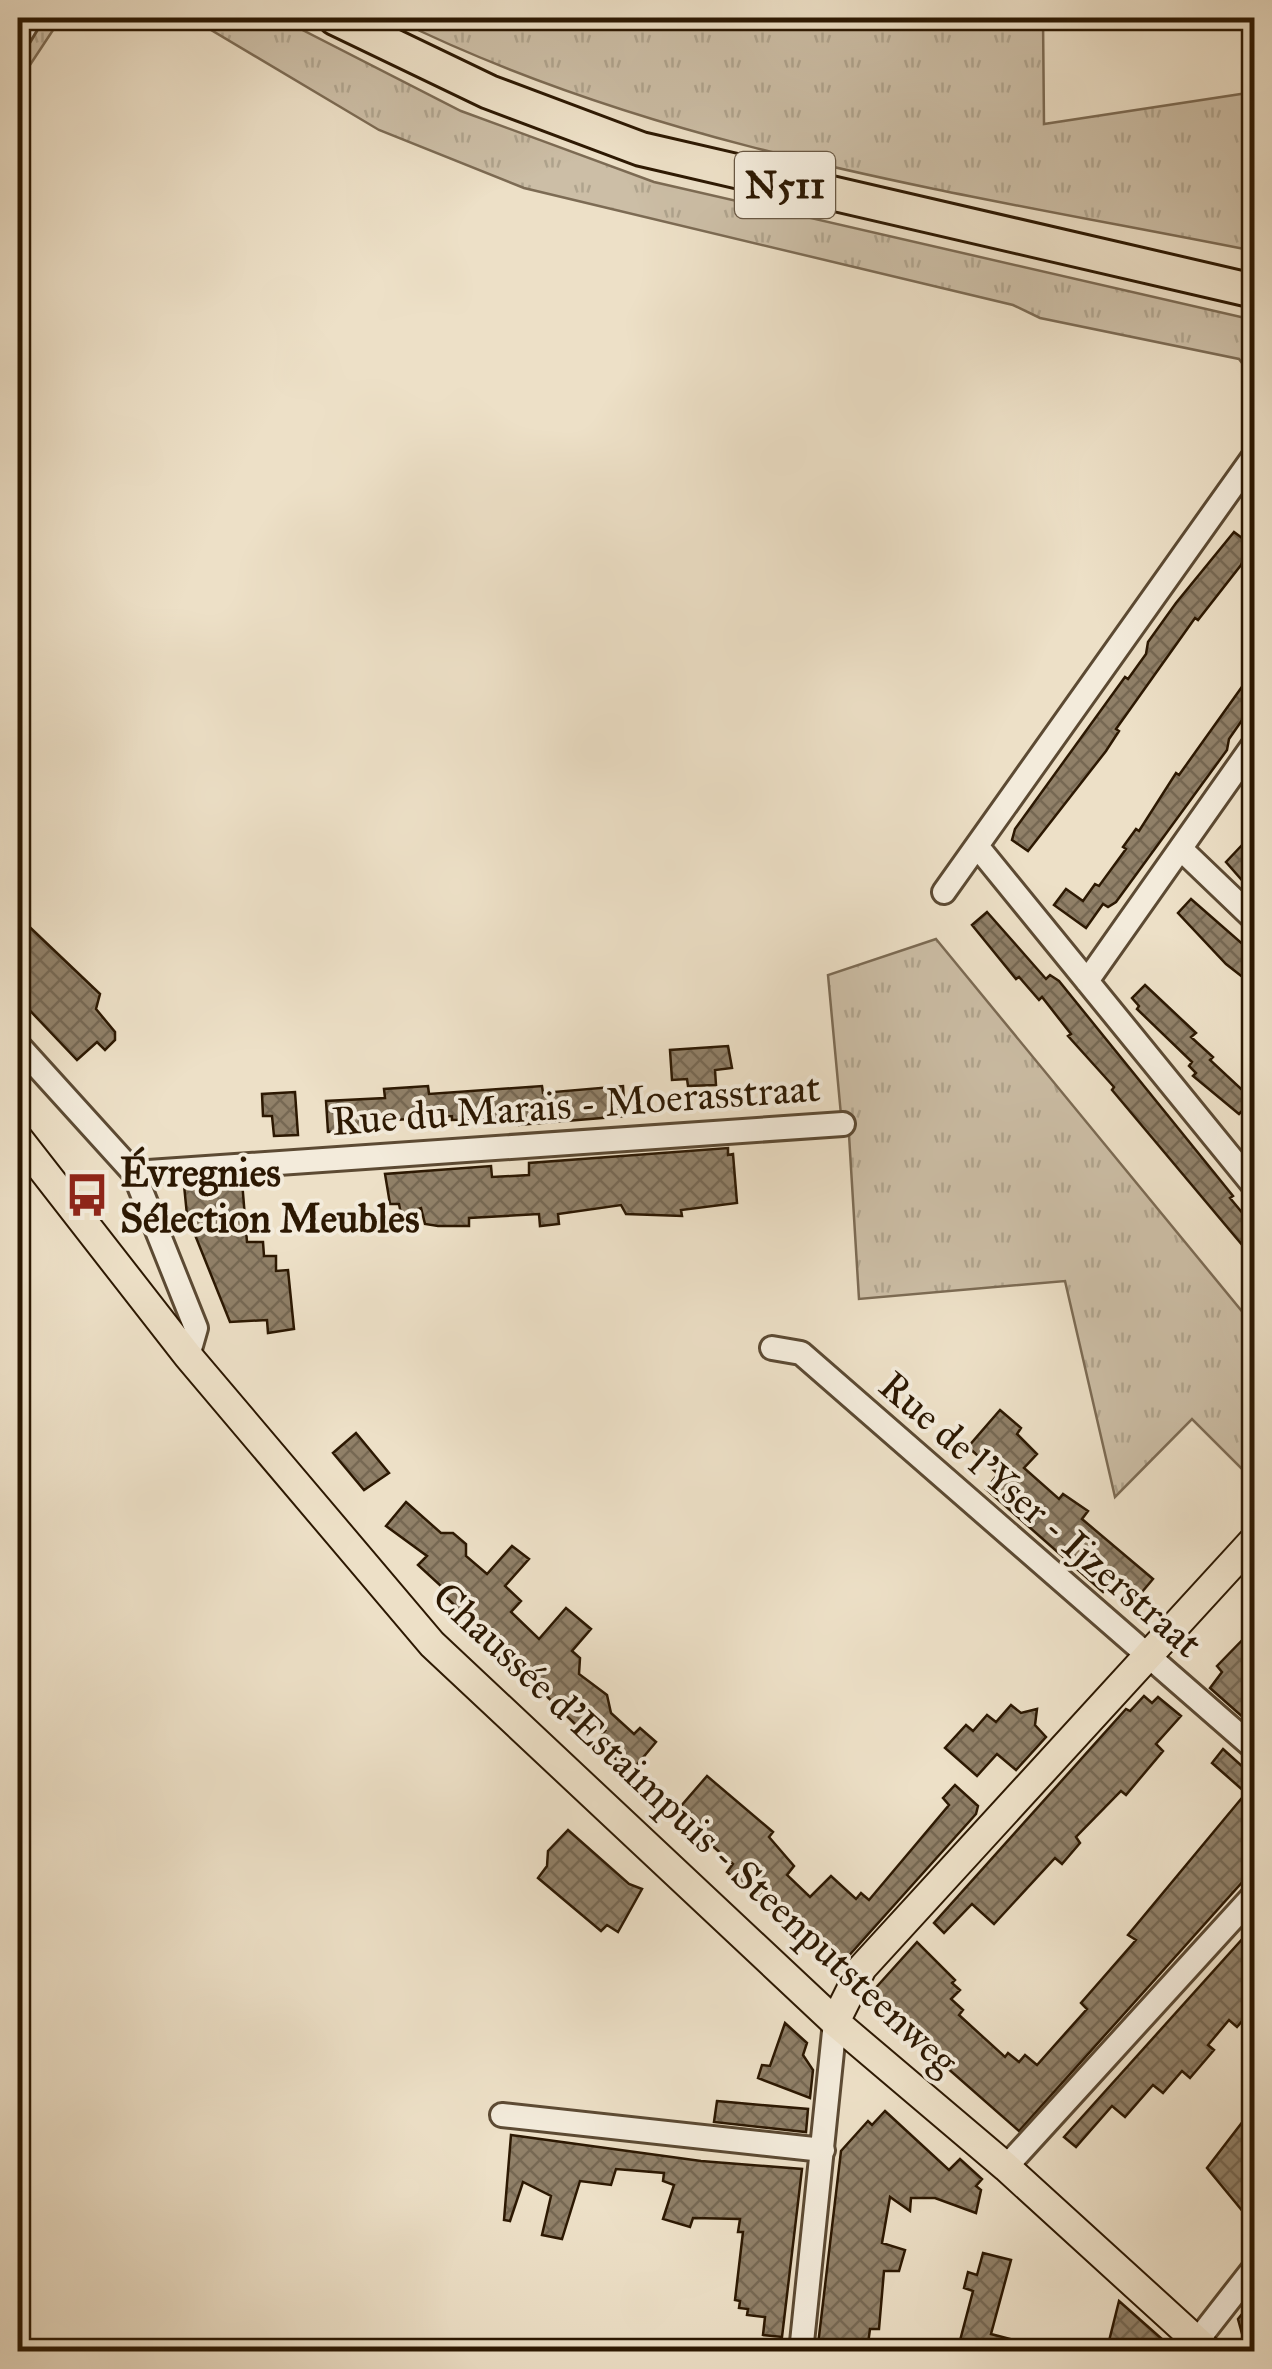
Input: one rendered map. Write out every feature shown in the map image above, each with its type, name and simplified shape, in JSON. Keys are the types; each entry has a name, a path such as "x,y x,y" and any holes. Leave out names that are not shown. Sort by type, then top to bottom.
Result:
{"highway":[{"name":"N511","path":"335,18 489,92 641,149 1254,291"}],"main road":[{"name":"Chaussée d'Estaimpuis - Steenputsteenweg","path":"18,1138 188,1356 432,1644 835,2022 1006,2167 1203,2346"},
{"path":"835,2022 862,1968 1254,1540"}],"street":[{"path":"18,38 30,18"},
{"path":"944,892 1254,456"},
{"path":"1087,981 1252,753"},
{"path":"977,846 1252,1176"},
{"path":"1180,849 1254,919"},
{"path":"18,1044 134,1174 196,1328 188,1356"},
{"name":"Rue du Marais - Moerasstraat","path":"134,1174 843,1124"},
{"name":"Rue de l'Yser - Ijzerstraat","path":"772,1348 800,1353 1254,1748"},
{"path":"1006,2167 1254,1895"},
{"path":"801,2352 835,2022"},
{"path":"502,2115 823,2150"},
{"path":"1203,2346 1254,2268"}],"green space":[{"path":"37,18 61,18 18,83 18,48"},
{"path":"191,18 279,18 461,111 654,182 1254,320 1254,379 1239,359 1040,318 1013,305 524,188 379,130"},
{"path":"393,18 1043,18 1044,124 1254,92 1254,251 924,187 707,135 495,64"},
{"path":"936,939 1254,1326 1254,1481 1192,1419 1115,1497 1065,1281 859,1299 849,1135 841,1115 828,975"}],"building":[{"path":"1234,532 1250,544 1241,565 1198,620 1195,618 1116,729 1119,731 1106,751 1028,851 1012,840 1015,829 1125,677 1128,679 1146,654 1148,642 1176,603"},
{"path":"1254,670 1254,718 1247,713 1229,739 1227,750 1116,902 1108,907 1103,904 1086,928 1054,905 1066,889 1083,901 1095,884 1099,886 1176,773 1179,775"},
{"path":"1243,844 1254,856 1254,894 1226,862"},
{"path":"1191,899 1254,954 1254,986 1226,964 1178,913"},
{"path":"987,912 1046,979 1050,975 1059,981 1233,1196 1230,1198 1254,1227 1254,1259 1068,1036 1071,1034 1042,997 1039,1000 1019,977 1016,979 972,925"},
{"path":"18,916 100,994 96,1009 115,1032 115,1040 105,1050 97,1042 77,1060 18,998"},
{"path":"1145,985 1196,1033 1191,1037 1213,1057 1210,1060 1253,1100 1239,1114 1193,1076 1196,1073 1189,1066 1192,1062 1137,1009 1139,1006 1132,998"},
{"path":"728,1046 732,1068 715,1070 716,1085 688,1086 687,1079 672,1080 670,1050"},
{"path":"428,1086 429,1094 542,1086 543,1093 623,1086 625,1116 519,1125 518,1118 452,1120 452,1116 367,1122 367,1129 328,1132 326,1101 385,1098 384,1089"},
{"path":"295,1092 298,1135 274,1136 272,1116 263,1116 262,1094"},
{"path":"728,1148 728,1155 733,1154 737,1203 681,1210 682,1216 626,1214 621,1205 558,1214 559,1224 540,1226 539,1214 469,1218 469,1226 438,1226 425,1224 421,1208 401,1214 399,1204 390,1204 385,1174 491,1166 492,1177 529,1175 529,1163"},
{"path":"242,1181 247,1242 263,1242 264,1256 276,1256 276,1271 288,1270 294,1329 268,1333 267,1320 230,1322 187,1215 184,1185"},
{"path":"1000,1410 1021,1428 1017,1434 1037,1454 1024,1468 1059,1499 1063,1494 1088,1511 1082,1519 1153,1579 1137,1598 1115,1578 1103,1592 986,1489 998,1474 968,1447"},
{"path":"356,1433 389,1473 364,1490 333,1453"},
{"path":"406,1502 441,1533 453,1533 466,1544 466,1556 487,1574 512,1546 529,1559 505,1586 521,1601 511,1612 539,1639 566,1608 591,1629 572,1651 580,1658 579,1674 607,1695 611,1713 634,1734 640,1728 656,1742 631,1772 596,1742 605,1731 578,1727 418,1565 427,1556 386,1526"},
{"path":"1254,1628 1254,1727 1210,1688 1222,1672 1217,1666"},
{"path":"1144,1696 1152,1703 1158,1697 1181,1716 1156,1744 1163,1751 1126,1795 1121,1791 1076,1837 1080,1843 1062,1864 1055,1858 994,1924 972,1904 944,1933 934,1923 1126,1709 1130,1711"},
{"path":"1011,1705 1021,1713 1037,1709 1035,1725 1046,1737 1016,1770 997,1754 977,1776 945,1748 966,1725 973,1731 987,1715 996,1722"},
{"path":"1223,1749 1254,1777 1254,1869 1019,2131 871,2001 872,1992 917,1942 955,1980 952,1983 960,1990 951,1999 963,2010 959,2015 1005,2057 1008,2053 1019,2062 1025,2055 1037,2065 1087,2009 1081,2003 1136,1940 1128,1935 1246,1793 1212,1763"},
{"path":"707,1776 773,1832 769,1837 794,1866 787,1875 810,1897 831,1876 856,1899 861,1893 869,1900 949,1805 943,1798 955,1785 978,1806 976,1814 836,1970 727,1872 733,1864 675,1813"},
{"path":"568,1830 629,1884 642,1889 618,1932 607,1925 601,1931 538,1878 547,1866 548,1851"},
{"path":"1254,1926 1254,2007 1237,2027 1229,2020 1208,2045 1214,2050 1190,2078 1182,2071 1163,2093 1153,2085 1125,2117 1112,2106 1076,2147 1064,2137"},
{"path":"785,2023 807,2043 803,2055 813,2070 810,2098 758,2078 762,2065 770,2066"},
{"path":"717,2101 808,2109 806,2132 714,2122"},
{"path":"1254,2107 1254,2225 1207,2168"},
{"path":"885,2111 949,2170 960,2159 982,2179 976,2186 981,2190 976,2213 935,2198 911,2198 910,2211 890,2197 882,2243 905,2250 899,2271 884,2271 879,2329 870,2329 867,2351 818,2345 841,2151 868,2121 872,2125"},
{"path":"511,2135 701,2161 802,2169 782,2337 763,2335 765,2317 747,2315 748,2309 739,2308 740,2301 735,2300 743,2232 738,2232 740,2219 693,2218 690,2227 663,2219 674,2185 663,2181 664,2173 616,2169 611,2185 580,2181 562,2239 542,2235 551,2196 523,2182 510,2221 504,2220"},
{"path":"983,2253 1011,2260 991,2334 1037,2346 1036,2352 957,2352 973,2291 964,2288 968,2272 977,2275"},
{"path":"1254,2299 1254,2352 1247,2352 1238,2319"},
{"path":"1119,2301 1176,2352 1116,2352 1108,2345"}],"place":[{"name":"Évregnies Sélection Meubles","path":"87,1195"}]}
